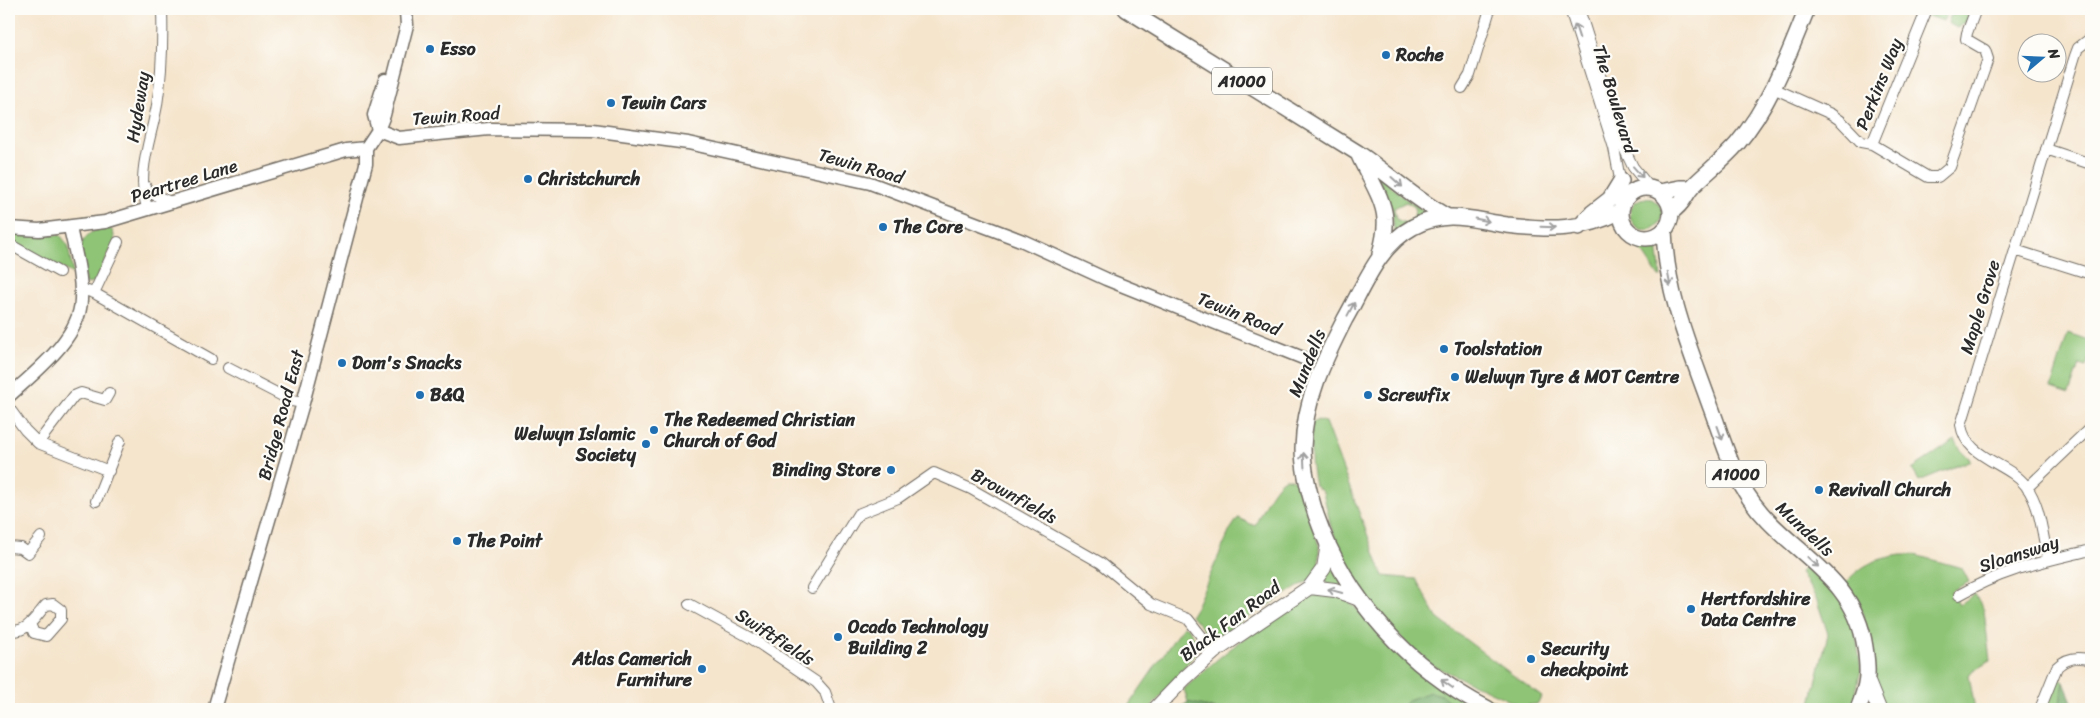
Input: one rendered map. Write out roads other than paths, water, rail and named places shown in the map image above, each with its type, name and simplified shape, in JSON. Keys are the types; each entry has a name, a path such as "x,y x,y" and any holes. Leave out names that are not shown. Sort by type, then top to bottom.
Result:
{"main road":[{"name":"A1000","path":"1126,9 1382,169 1420,201 1446,216"},
{"name":"A1000","path":"1664,230 1671,219 1671,212 1686,198 1690,188 1737,144 1762,109 1807,9"},
{"name":"A1000","path":"1358,154 1384,210 1385,228 1380,254"},
{"path":"1579,227 1592,213 1610,200 1621,182"},
{"name":"A1000","path":"1623,206 1635,190 1690,188"},
{"path":"1655,190 1667,199 1671,212"},
{"path":"1623,206 1626,228 1636,236 1656,237 1664,230"},
{"name":"Mundells","path":"1488,709 1451,688 1413,658 1374,618 1359,599 1328,544 1308,489 1304,461 1308,413 1317,377 1328,352 1380,254 1404,232 1421,223 1446,216 1462,216 1532,227 1579,227 1595,223 1623,206"},
{"name":"Mundells","path":"1664,230 1665,258 1675,305 1728,455 1741,485 1774,528 1813,560 1840,587 1851,604 1861,626 1868,682 1858,709"},
{"name":"Black Fan Road","path":"1155,709 1214,652 1310,587 1324,568 1328,544"},
{"name":"Black Fan Road","path":"1310,587 1335,590 1359,599"},
{"path":"1868,682 1879,709"}],"street":[{"name":"Hydeway","path":"148,210 143,192 144,170 157,105 163,48 162,9"},
{"path":"1462,88 1470,75 1490,9"},
{"name":"The Boulevard","path":"1570,9 1614,148 1621,182 1623,206"},
{"name":"The Boulevard","path":"1579,9 1622,144 1633,167 1655,190"},
{"name":"Perkins Way","path":"1872,144 1928,9"},
{"path":"1773,88 1831,114 1841,121 1861,142 1872,144 1928,177 1938,177 1950,167 1988,59 1985,50 1966,39 1976,9"},
{"path":"378,130 374,115 400,22 406,10"},
{"name":"Maple Grove","path":"2048,559 2036,507 2028,488 2014,475 1968,444 1964,438 1961,425 2075,56 2078,48 2086,42"},
{"name":"Tewin Road","path":"378,130 399,138 489,129 593,130 688,143 870,183 1023,241 1106,279 1308,360"},
{"name":"Bridge Road East","path":"214,709 303,403 366,164 366,148 378,130"},
{"name":"Peartree Lane","path":"9,228 39,230 70,228 105,222 346,150 366,148"},
{"path":"2046,149 2091,164"},
{"path":"144,183 150,193 173,203"},
{"path":"9,396 44,363 71,332 79,316 81,289 70,228"},
{"path":"94,292 118,242"},
{"path":"9,244 59,272"},
{"path":"2014,250 2091,274"},
{"path":"81,289 94,292 211,359"},
{"path":"1317,377 1308,360 1328,352"},
{"path":"228,368 292,401 303,403"},
{"path":"38,443 74,396 81,393 104,400 109,393"},
{"path":"9,408 38,443 108,471"},
{"path":"2028,488 2091,427"},
{"path":"96,501 120,441"},
{"name":"Brownfields","path":"812,588 858,514 898,498 934,473 971,489 1101,563 1150,604 1188,619 1214,652"},
{"path":"9,547 21,548 28,553 41,537"},
{"name":"Sloansway","path":"1959,595 1998,575 2048,559 2091,550"},
{"name":"Swiftfields","path":"689,604 751,638 816,682 825,692 831,709"},
{"path":"9,630 16,632 30,624"},
{"path":"2040,709 2057,667 2061,663 2072,658 2091,660"}],"place":[{"name":"Esso","path":"430,49"},
{"name":"Roche","path":"1386,55"},
{"name":"Tewin Cars","path":"611,103"},
{"name":"Christchurch","path":"528,179"},
{"name":"The Core","path":"883,227"},
{"name":"Toolstation","path":"1444,349"},
{"name":"Dom's Snacks","path":"342,363"},
{"name":"Welwyn Tyre & MOT Centre","path":"1455,377"},
{"name":"B&Q","path":"420,395"},
{"name":"Screwfix","path":"1368,395"},
{"name":"The Redeemed Christian Church of God","path":"654,430"},
{"name":"Welwyn Islamic Society","path":"646,444"},
{"name":"Binding Store","path":"891,470"},
{"name":"Revivall Church","path":"1819,490"},
{"name":"The Point","path":"457,541"},
{"name":"Hertfordshire Data Centre","path":"1691,609"},
{"name":"Ocado Technology Building 2","path":"838,637"},
{"name":"Security checkpoint","path":"1531,659"},
{"name":"Atlas Camerich Furniture","path":"702,669"}]}
